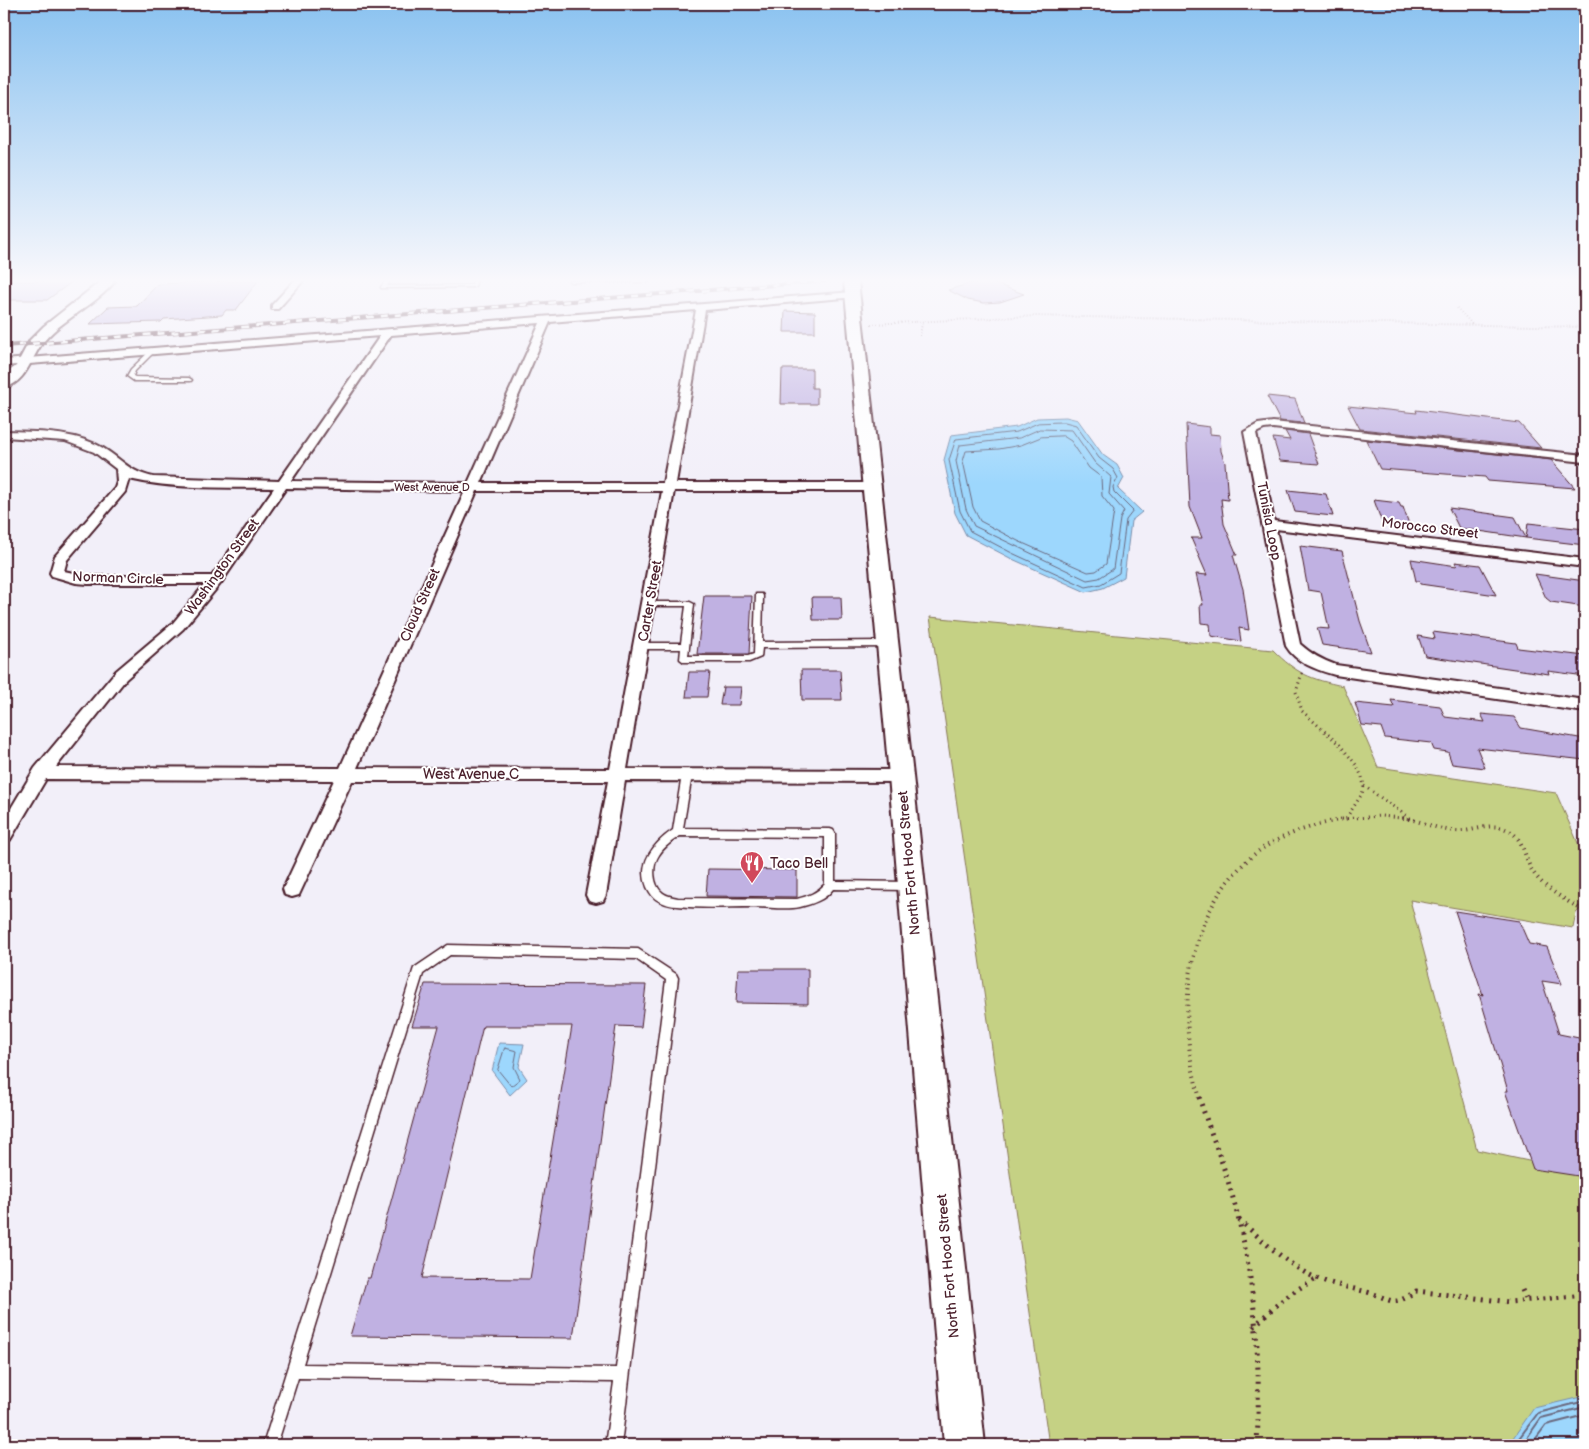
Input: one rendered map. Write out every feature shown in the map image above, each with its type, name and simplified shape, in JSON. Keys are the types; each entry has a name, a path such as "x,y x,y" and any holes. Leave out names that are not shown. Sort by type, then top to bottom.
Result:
{"main road":[{"path":"4,383 22,368 33,349"},
{"name":"North Fort Hood Street","path":"859,349 965,1445"}],"street":[{"path":"4,363 182,349"},
{"name":"Washington Street","path":"4,835 41,773 121,675 178,626 216,580 376,349"},
{"name":"Cloud Street","path":"292,889 346,774 534,349"},
{"name":"Carter Street","path":"596,895 695,349"},
{"name":"Tunisia Loop","path":"1585,458 1273,425 1262,426 1250,432 1293,646 1303,656 1312,662 1335,670 1585,706"},
{"name":"West Avenue D","path":"4,434 67,438 98,450 121,470 132,476 152,481 281,485 472,487 873,487"},
{"name":"Norman Circle","path":"121,470 123,482 120,490 60,559 57,573 76,579 88,580 216,580"},
{"name":"Morocco Street","path":"1270,524 1585,563"},
{"name":"West Avenue C","path":"41,773 901,776"}],"lane":[{"path":"152,351 133,370 130,376 141,380 188,380"},
{"path":"649,604 690,604 684,659 749,659 758,655 759,596"},
{"path":"758,645 888,644"},
{"path":"641,646 685,646"},
{"path":"678,832 688,775"},
{"path":"678,832 830,834 830,885 826,892 811,900 797,903 678,902 662,898 654,892 649,878 649,865 655,851 667,838 678,832"},
{"path":"830,885 911,886"},
{"path":"270,1445 418,971 448,950 638,954 672,978 613,1445"},
{"path":"293,1371 622,1375"}],"path":[{"path":"1312,662 1296,684 1297,702 1302,711 1348,754 1362,776 1364,786 1360,797 1346,817"},
{"path":"1364,786 1393,808 1412,819"},
{"path":"1257,1445 1259,1380 1250,1287 1239,1220 1195,1077 1190,1046 1187,1004 1192,964 1202,924 1217,897 1234,875 1258,852 1308,828 1346,817 1369,815 1412,819 1458,831 1493,824 1504,828 1514,834 1522,845 1528,864 1535,875 1585,912"},
{"path":"1239,1220 1295,1266 1318,1279 1376,1294 1391,1302 1401,1301 1416,1291 1510,1302 1585,1295"},
{"path":"1254,1327 1272,1308 1297,1287 1318,1279"},
{"path":"1522,1290 1527,1300"}],"green space":[{"path":"930,617 1273,650 1297,670 1313,678 1343,686 1378,767 1556,793 1585,859 1585,905 1576,913 1573,928 1410,900 1477,1150 1585,1173 1585,1445 1049,1445"}],"water":[{"path":"1066,417 1078,420 1103,455 1117,465 1124,478 1118,489 1142,512 1131,521 1124,577 1103,588 1086,592 1010,558 966,535 955,513 944,460 951,435 1017,427 1037,418"},
{"path":"499,1043 524,1044 519,1067 527,1079 510,1095 492,1071"},
{"path":"1585,1396 1585,1445 1508,1445 1534,1408"}],"building":[{"path":"782,369 812,369 812,388 817,388 817,404 781,404"},
{"path":"1267,396 1295,399 1304,423 1280,421"},
{"path":"1348,406 1417,413 1416,410 1519,423 1541,448 1360,429"},
{"path":"1186,424 1210,427 1210,434 1220,435 1221,451 1225,463 1228,500 1221,499 1224,524 1237,555 1233,555 1243,589 1249,630 1239,628 1241,641 1211,636 1210,624 1201,623 1200,605 1203,605 1196,574 1207,575 1191,538 1202,538 1190,507"},
{"path":"1285,431 1308,434 1319,464 1280,461 1273,438 1290,440"},
{"path":"1366,440 1551,460 1575,488 1488,481 1485,477 1380,469"},
{"path":"1288,490 1326,494 1333,516 1295,512"},
{"path":"1374,500 1399,503 1403,507 1410,527 1382,523"},
{"path":"1449,508 1515,517 1526,538 1459,528"},
{"path":"1528,523 1585,529 1585,545 1526,538"},
{"path":"1300,546 1342,551 1360,621 1371,652 1322,645 1317,628 1329,629 1321,592 1308,590"},
{"path":"1411,559 1457,566 1455,562 1480,565 1496,595 1420,584 1419,581 1416,581"},
{"path":"1535,574 1585,581 1585,607 1551,602 1546,598"},
{"path":"704,596 752,596 749,654 697,654"},
{"path":"812,597 841,597 842,620 813,620"},
{"path":"1433,632 1516,643 1518,648 1585,656 1585,676 1548,671 1549,674 1425,656 1418,636 1435,639"},
{"path":"801,670 840,670 842,700 802,700"},
{"path":"689,672 710,672 707,697 686,697"},
{"path":"723,687 741,687 739,705 720,705"},
{"path":"1391,700 1440,706 1445,717 1485,722 1481,714 1514,717 1521,728 1585,739 1585,760 1477,748 1485,768 1452,764 1448,752 1434,750 1431,743 1385,738 1381,727 1362,725 1355,703 1394,707"},
{"name":"Taco Bell","path":"708,869 797,870 797,897 706,896"},
{"path":"1455,911 1519,921 1529,944 1547,947 1562,984 1542,981 1559,1034 1579,1038 1585,1056 1585,1177 1533,1169 1505,1091 1508,1091 1479,994 1483,995"},
{"path":"738,969 808,969 808,1004 736,1003"},
{"path":"425,984 646,985 641,1027 616,1026 573,1338 350,1336 367,1278 370,1278 439,1026 412,1026","holes":["483,1026 572,1026 530,1279 422,1278"]}],"place":[{"name":"Taco Bell","path":"752,884"}]}
